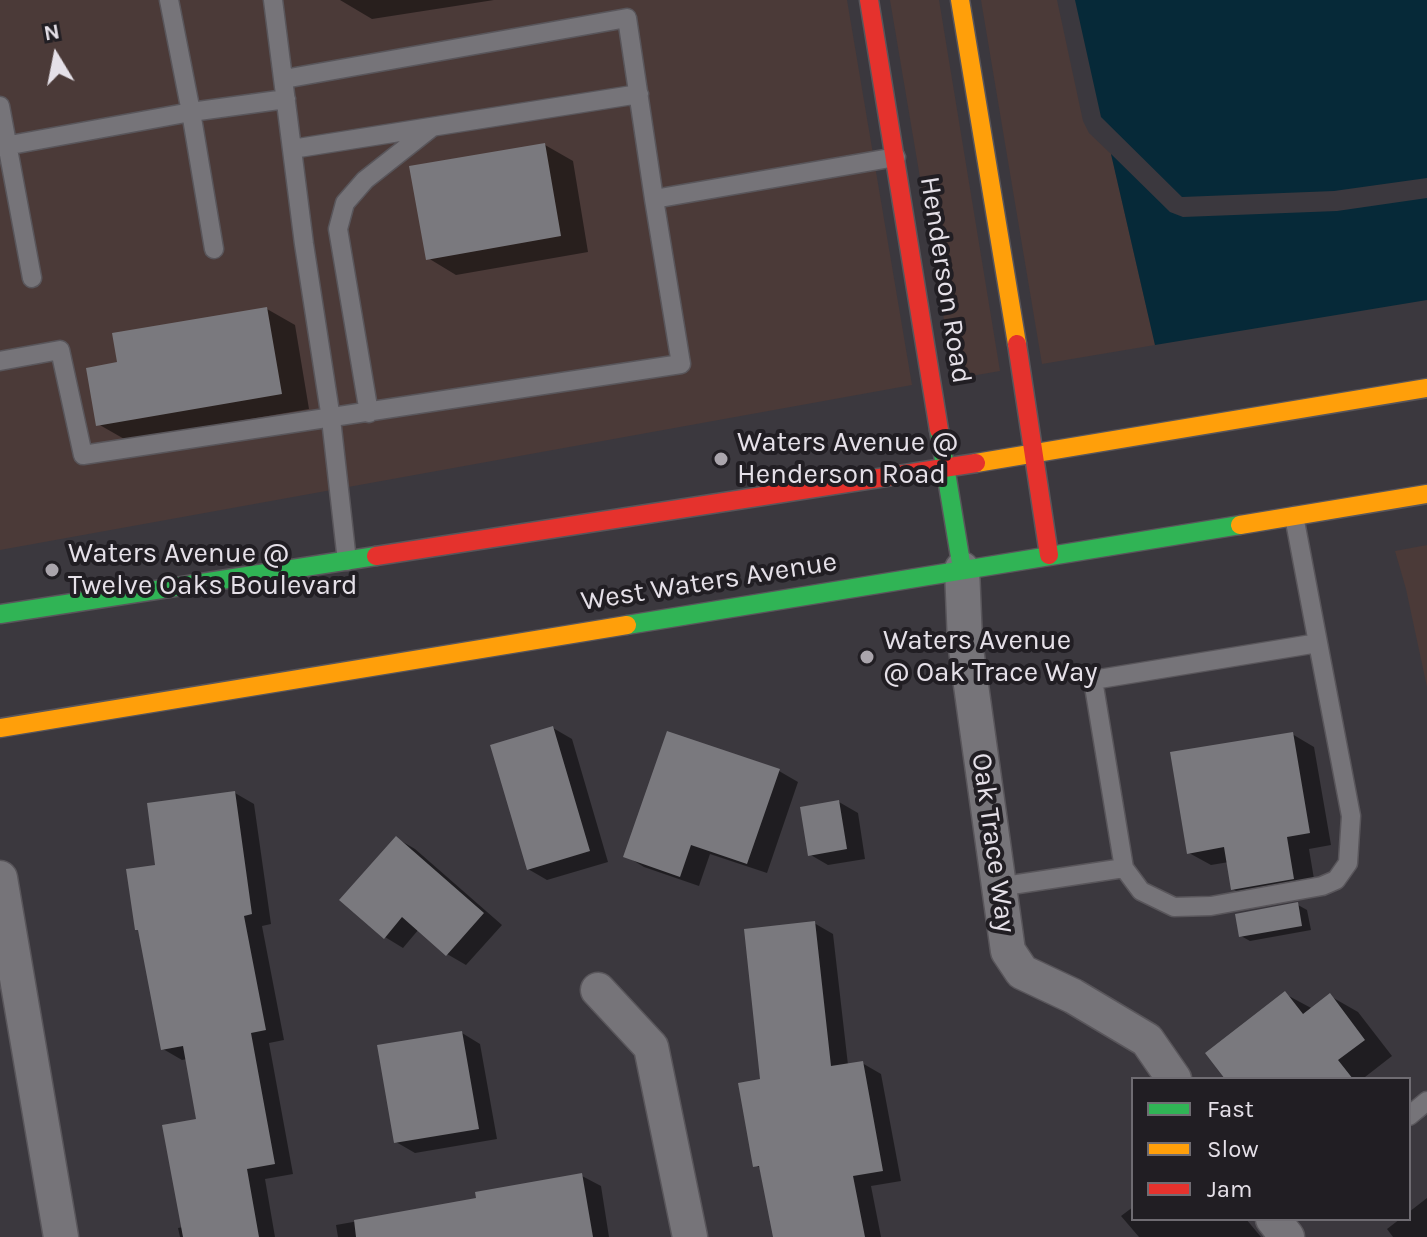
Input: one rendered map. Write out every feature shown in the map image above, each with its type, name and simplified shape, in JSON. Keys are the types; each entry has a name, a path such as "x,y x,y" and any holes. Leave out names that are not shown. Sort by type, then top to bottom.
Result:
{"main road":[{"name":"Henderson Road","path":"869,0 962,569"},
{"path":"960,0 1049,555"},
{"path":"0,614 1035,455 1427,388"},
{"name":"West Waters Avenue","path":"0,728 1427,494"}],"street":[{"name":"Oak Trace Way","path":"962,569 965,642 1008,951 1022,972 1073,996 1147,1040 1173,1077"},
{"path":"0,878 61,1237"},
{"path":"598,990 651,1047 690,1237"}],"lane":[{"path":"169,0 214,249"},
{"path":"273,0 331,419 347,561"},
{"path":"0,361 60,350 83,455 681,364 627,18 284,79"},
{"path":"292,149 639,94"},
{"path":"4,147 191,112 286,99"},
{"path":"0,106 4,147 32,278"},
{"path":"369,413 338,229 345,203 365,180 433,127"},
{"path":"654,199 896,157"},
{"path":"1294,516 1351,816 1348,863 1336,880 1322,886 1211,906 1182,908 1141,891 1124,868 1093,680 1318,643"},
{"path":"998,887 1124,868"},
{"path":"1411,1114 1427,1101"}],"shaded area":[{"path":"0,0 847,0 912,385 0,550"},
{"path":"890,0 939,0 1000,371 954,379"},
{"path":"981,0 1057,0 1083,121 1089,133 1111,154 1155,345 1042,364"},
{"path":"1427,545 1427,687 1395,551"}],"water":[{"path":"1075,0 1427,0 1427,178 1334,191 1182,197 1101,117"},
{"path":"1111,154 1170,212 1183,217 1337,211 1427,198 1427,300 1155,345"}],"building":[{"path":"545,143 561,236 426,260 409,166"},
{"path":"267,307 282,394 96,426 86,368 117,362 112,333"},
{"path":"553,726 590,851 527,870 490,745"},
{"path":"667,731 780,769 747,864 691,845 680,877 623,857"},
{"path":"1293,732 1310,833 1287,837 1294,879 1231,890 1224,847 1187,854 1170,752"},
{"path":"235,791 252,914 244,916 266,1030 251,1033 275,1164 247,1169 259,1237 183,1237 162,1125 196,1119 183,1046 161,1050 138,930 135,930 126,869 155,865 147,803"},
{"path":"839,800 847,849 808,856 800,807"},
{"path":"396,836 484,913 446,956 402,917 384,939 339,900"},
{"path":"1298,902 1302,926 1239,937 1235,914"},
{"path":"815,921 831,1066 863,1061 883,1171 853,1176 865,1237 773,1237 759,1166 753,1167 738,1083 760,1079 744,929"},
{"path":"1285,991 1303,1014 1330,993 1365,1040 1338,1060 1351,1077 1223,1077 1205,1053"},
{"path":"462,1031 479,1129 394,1143 377,1045"},
{"path":"582,1173 593,1237 356,1237 354,1220 476,1198 475,1192"}],"traffic: fast":[{"path":"939,430 962,569"},
{"path":"627,625 1240,525"},
{"path":"0,614 376,556"}],"traffic: slow":[{"path":"960,0 1017,344"},
{"path":"976,463 1427,388"},
{"path":"1240,525 1427,494"},
{"path":"0,728 627,625"}],"traffic: jam":[{"path":"869,0 939,430"},
{"path":"1017,344 1049,555"},
{"path":"376,556 976,463"}],"place":[{"name":"Waters Avenue @ Henderson Road","path":"721,459"},
{"name":"Waters Avenue @ Twelve Oaks Boulevard","path":"52,570"},
{"name":"Waters Avenue @ Oak Trace Way","path":"867,657"}]}
